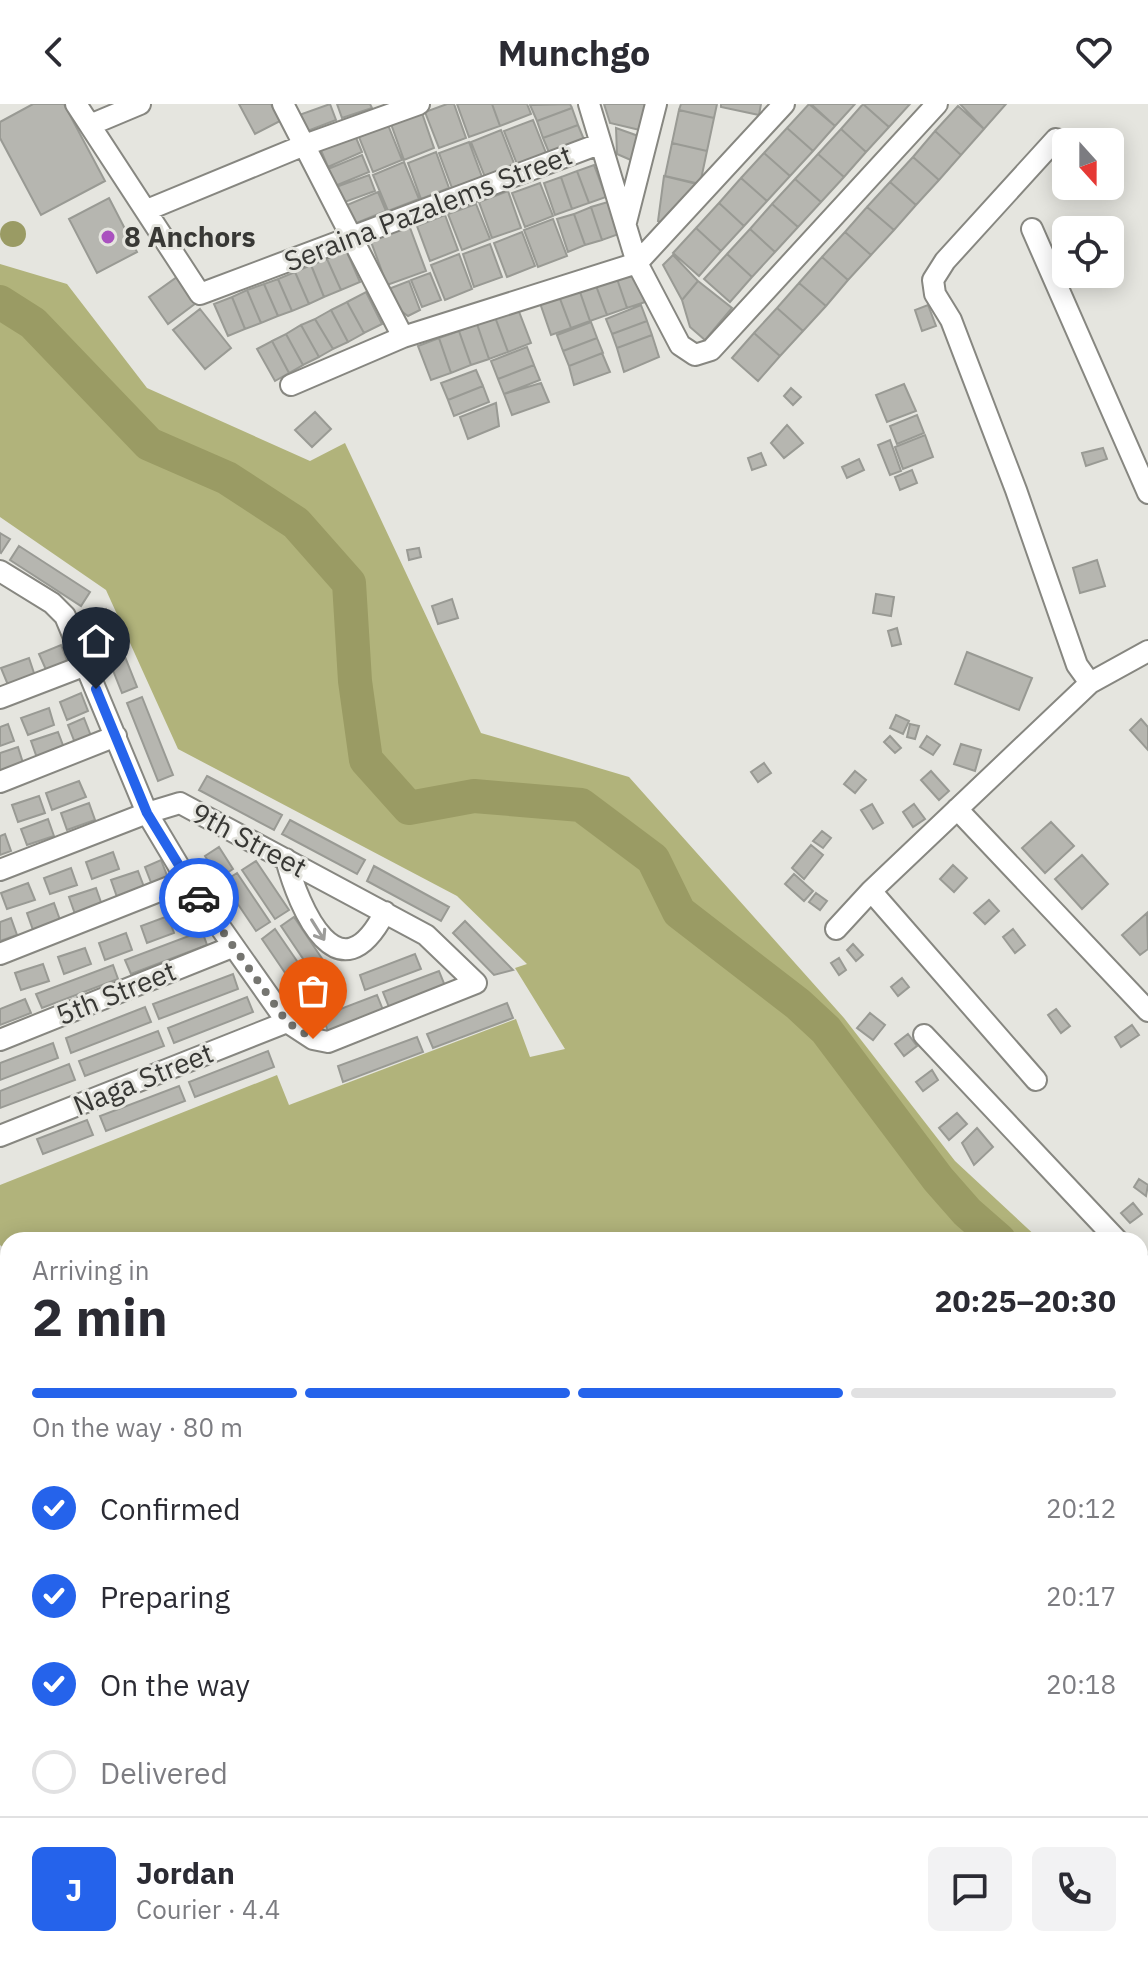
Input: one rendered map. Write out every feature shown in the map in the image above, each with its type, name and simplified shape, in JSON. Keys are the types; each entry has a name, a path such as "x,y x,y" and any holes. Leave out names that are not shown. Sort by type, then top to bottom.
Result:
{"street":[{"name":"Seraina Pazalems Street","path":"76,104 200,294 599,144"},
{"path":"90,125 140,104"},
{"path":"283,104 403,337"},
{"path":"147,210 302,146 419,104"},
{"path":"589,104 637,263 680,345 695,355 711,350 937,104"},
{"path":"626,222 656,104"},
{"path":"291,385 403,337 637,263 781,105"},
{"path":"1052,143 945,261 933,280 935,294 951,320 1016,490 1077,665 1090,683"},
{"path":"1032,229 1148,493"},
{"path":"0,571 65,616 147,813 187,880 287,1022"},
{"path":"0,593 22,585"},
{"path":"836,929 871,891 1090,683 1148,651"},
{"path":"0,698 86,665"},
{"path":"0,782 116,736"},
{"name":"9th Street","path":"0,870 169,804 187,805 426,935 476,983 328,1042 313,1039 287,1022"},
{"path":"957,809 1148,1011"},
{"path":"286,859 296,896 324,941 337,949 350,949 363,942 374,933 385,912"},
{"path":"0,954 187,880"},
{"path":"871,891 1036,1080"},
{"name":"5th Street","path":"0,1040 232,947"},
{"name":"Naga Street","path":"0,1136 287,1022"},
{"path":"924,1035 1109,1232"}],"shaded area":[{"path":"13,221 22,225 26,234 22,243 13,247 4,243 0,234 4,225"},
{"path":"0,264 67,284 147,388 310,461 345,443 481,733 629,777 844,1018 955,1161 1031,1232 0,1232 0,1185 277,1075 289,1105 516,1019 530,1057 565,1049 515,968 527,964 457,896 178,749 106,590 0,517"}],"building":[{"path":"33,104 64,104 105,181 41,215 0,138 0,122"},
{"path":"239,104 271,104 280,121 255,134"},
{"path":"330,104 336,120 305,132 299,115"},
{"path":"337,104 370,104 372,108 342,118"},
{"path":"454,104 466,138 439,148 425,112"},
{"path":"457,104 492,104 500,126 469,137"},
{"path":"492,104 527,104 531,114 500,126"},
{"path":"570,104 572,108 537,121 530,105"},
{"path":"604,104 651,104 644,131 610,123"},
{"path":"681,104 717,104 714,118 679,110"},
{"path":"721,104 761,104 759,115 721,107"},
{"path":"809,104 835,126 813,151 787,128"},
{"path":"811,104 855,104 835,126"},
{"path":"863,104 910,104 889,127"},
{"path":"863,104 889,127 866,152 841,129"},
{"path":"960,104 1006,104 984,129"},
{"path":"958,106 984,129 961,155 935,131"},
{"path":"572,108 578,125 543,138 537,121"},
{"path":"679,110 714,118 707,151 672,143"},
{"path":"422,113 434,148 404,160 391,124"},
{"path":"533,120 546,153 517,164 504,131"},
{"path":"388,125 402,160 373,172 359,137"},
{"path":"578,125 585,142 550,155 543,138"},
{"path":"616,128 644,138 640,164 617,154"},
{"path":"787,128 813,151 790,176 764,153"},
{"path":"841,129 866,152 844,177 818,154"},
{"path":"501,130 515,166 485,177 471,142"},
{"path":"935,131 961,155 939,180 913,157"},
{"path":"354,133 362,152 328,167 320,148"},
{"path":"469,142 482,177 452,188 439,153"},
{"path":"672,143 707,151 700,184 665,176"},
{"path":"436,152 449,188 421,199 408,163"},
{"path":"764,153 790,176 767,201 741,178"},
{"path":"818,154 844,177 821,202 795,179"},
{"path":"362,155 369,172 335,186 328,169"},
{"path":"913,157 939,180 916,205 890,182"},
{"path":"404,162 419,199 388,211 373,175"},
{"path":"594,165 606,197 589,203 577,171"},
{"path":"577,171 589,203 572,209 561,177"},
{"path":"369,175 375,191 342,203 336,187"},
{"path":"664,176 701,185 668,225 658,221"},
{"path":"561,177 572,209 555,215 544,183"},
{"path":"741,178 767,201 744,226 719,203"},
{"path":"795,179 821,202 798,227 772,204"},
{"path":"890,182 916,205 894,230 867,207"},
{"path":"540,183 553,216 525,227 512,193"},
{"path":"508,191 521,228 492,238 479,202"},
{"path":"378,192 386,211 354,224 347,205"},
{"path":"109,198 137,252 97,273 69,219"},
{"path":"608,202 619,234 602,240 591,207"},
{"path":"719,203 744,226 721,251 696,228"},
{"path":"476,204 490,239 462,250 448,214"},
{"path":"772,204 798,227 775,252 750,229"},
{"path":"591,207 602,240 585,245 574,214"},
{"path":"867,207 894,230 871,255 845,232"},
{"path":"574,214 585,245 568,252 557,219"},
{"path":"445,215 458,250 430,261 417,226"},
{"path":"553,219 567,256 538,267 524,230"},
{"path":"409,225 426,271 387,285 370,239"},
{"path":"696,228 721,251 699,276 673,253"},
{"path":"750,229 775,252 752,277 727,254"},
{"path":"522,232 535,266 507,277 494,243"},
{"path":"845,232 871,255 848,280 822,257"},
{"path":"490,244 502,277 474,287 463,254"},
{"path":"346,250 360,282 341,290 327,259"},
{"path":"459,254 472,289 445,300 431,265"},
{"path":"727,254 752,277 730,302 704,279"},
{"path":"673,255 698,281 682,300 663,265"},
{"path":"822,257 848,280 826,306 799,283"},
{"path":"327,259 341,290 324,297 311,265"},
{"path":"311,265 324,297 309,304 295,272"},
{"path":"637,269 648,301 627,308 616,276"},
{"path":"295,272 309,304 292,311 278,279"},
{"path":"430,273 441,300 422,307 411,280"},
{"path":"616,276 627,308 607,315 595,283"},
{"path":"177,277 196,303 168,324 149,297"},
{"path":"278,279 292,311 278,316 264,284"},
{"path":"409,281 420,310 408,316 397,308 386,290"},
{"path":"698,281 732,308 705,340 690,327 682,300"},
{"path":"595,283 607,315 590,321 579,289"},
{"path":"799,283 826,306 803,331 777,308"},
{"path":"264,284 278,316 261,323 247,290"},
{"path":"579,289 590,321 571,328 559,296"},
{"path":"247,290 261,323 245,329 232,297"},
{"path":"366,292 382,324 364,333 347,302"},
{"path":"559,296 571,328 551,335 540,303"},
{"path":"232,297 245,329 228,336 214,304"},
{"path":"347,302 364,333 348,342 331,310"},
{"path":"641,305 647,321 612,334 606,319"},
{"path":"928,305 936,326 922,331 915,310"},
{"path":"777,308 803,331 780,356 754,333"},
{"path":"200,309 231,348 205,369 173,330"},
{"path":"518,309 531,343 508,352 495,317"},
{"path":"331,310 348,342 333,349 315,319"},
{"path":"495,317 508,352 489,359 477,324"},
{"path":"315,319 333,349 319,357 301,325"},
{"path":"647,321 652,335 617,348 612,334"},
{"path":"591,322 597,338 563,351 557,335"},
{"path":"477,324 489,359 471,365 459,331"},
{"path":"301,325 319,357 303,365 286,334"},
{"path":"459,331 471,365 451,373 439,338"},
{"path":"754,333 780,356 758,381 732,358"},
{"path":"286,334 303,365 289,373 272,341"},
{"path":"652,335 659,357 624,372 617,348"},
{"path":"439,338 451,373 431,380 418,346"},
{"path":"597,338 603,353 569,366 563,351"},
{"path":"272,341 289,373 275,381 257,349"},
{"path":"527,347 534,365 498,379 491,361"},
{"path":"602,353 610,372 574,385 569,366"},
{"path":"534,365 540,380 504,394 498,379"},
{"path":"476,370 483,386 448,400 441,383"},
{"path":"541,383 549,402 512,415 504,394"},
{"path":"904,384 916,411 887,422 876,395"},
{"path":"483,386 489,402 454,416 448,400"},
{"path":"791,388 801,397 793,405 784,396"},
{"path":"496,403 499,426 468,439 460,417"},
{"path":"315,412 331,429 312,447 295,430"},
{"path":"917,415 924,433 897,444 890,426"},
{"path":"787,425 803,443 784,458 771,443"},
{"path":"925,435 933,457 903,469 895,447"},
{"path":"890,440 901,471 890,475 878,445"},
{"path":"1103,448 1107,459 1086,466 1082,453"},
{"path":"761,453 766,465 752,470 748,458"},
{"path":"859,459 864,470 847,478 842,467"},
{"path":"912,470 917,483 900,490 895,477"},
{"path":"0,533 10,539 1,553 0,552"},
{"path":"19,546 90,592 81,606 10,560"},
{"path":"419,548 421,557 409,560 407,550"},
{"path":"1097,560 1105,586 1080,593 1073,568"},
{"path":"876,594 894,597 891,616 873,613"},
{"path":"452,599 458,618 438,624 432,606"},
{"path":"106,609 137,687 122,693 91,615"},
{"path":"897,628 901,644 892,646 888,631"},
{"path":"61,645 68,663 47,672 39,654"},
{"path":"967,652 1032,678 1019,710 955,684"},
{"path":"29,658 35,676 8,685 1,668"},
{"path":"81,693 88,711 67,720 60,702"},
{"path":"142,697 173,775 158,781 127,703"},
{"path":"49,708 54,725 28,735 21,718"},
{"path":"896,715 909,721 903,734 890,728"},
{"path":"84,718 91,736 75,743 68,725"},
{"path":"1141,719 1148,727 1148,750 1130,730"},
{"path":"8,724 14,741 0,746 0,727"},
{"path":"910,724 919,726 915,739 907,737"},
{"path":"58,732 64,748 37,758 31,741"},
{"path":"890,736 901,748 895,753 884,742"},
{"path":"927,736 940,745 933,755 920,747"},
{"path":"961,744 981,750 975,771 954,764"},
{"path":"18,747 23,763 0,772 0,753"},
{"path":"764,763 771,773 758,782 751,772"},
{"path":"855,771 866,780 855,793 844,784"},
{"path":"931,771 949,791 939,800 921,780"},
{"path":"207,776 282,815 274,830 199,790"},
{"path":"79,781 86,797 52,810 46,793"},
{"path":"39,796 45,813 18,822 12,805"},
{"path":"89,803 95,820 67,830 61,813"},
{"path":"872,804 883,823 873,829 861,810"},
{"path":"914,804 925,819 913,827 903,812"},
{"path":"48,819 54,836 27,845 21,829"},
{"path":"290,820 365,860 357,874 282,834"},
{"path":"1051,822 1074,846 1045,873 1022,848"},
{"path":"822,831 831,838 823,848 813,841"},
{"path":"5,834 11,851 0,855 0,836"},
{"path":"811,845 823,855 804,879 792,868"},
{"path":"219,847 233,869 219,878 205,856"},
{"path":"113,852 119,869 92,879 86,862"},
{"path":"1082,855 1108,884 1082,909 1055,879"},
{"path":"161,860 168,878 152,885 145,867"},
{"path":"256,861 289,910 275,919 242,870"},
{"path":"953,865 967,878 954,892 940,879"},
{"path":"374,866 449,907 441,921 367,881"},
{"path":"71,868 77,885 50,894 44,878"},
{"path":"138,871 144,887 117,897 111,880"},
{"path":"237,873 270,922 256,931 223,882"},
{"path":"794,874 813,891 804,901 785,884"},
{"path":"28,883 35,900 7,909 1,893"},
{"path":"96,888 102,905 75,914 69,897"},
{"path":"816,893 827,901 820,910 809,902"},
{"path":"989,900 999,911 985,924 974,913"},
{"path":"54,903 60,920 33,930 27,913"},
{"path":"193,904 200,922 184,928 176,911"},
{"path":"1147,913 1148,949 1140,955 1122,935"},
{"path":"168,916 174,933 147,943 141,926"},
{"path":"294,917 327,966 314,975 281,926"},
{"path":"11,918 17,935 0,941 0,922"},
{"path":"465,921 513,970 494,975 453,933"},
{"path":"275,929 323,999 309,1008 262,939"},
{"path":"1013,929 1025,945 1015,953 1003,937"},
{"path":"202,931 207,945 131,974 125,960"},
{"path":"126,933 132,950 105,960 99,943"},
{"path":"853,944 863,955 856,961 847,950"},
{"path":"85,948 91,964 64,974 58,957"},
{"path":"415,954 421,969 365,990 360,975"},
{"path":"839,958 846,970 839,975 831,963"},
{"path":"43,964 49,981 21,990 15,973"},
{"path":"113,965 118,979 42,1008 36,994"},
{"path":"439,971 445,986 389,1007 383,992"},
{"path":"233,974 238,989 159,1019 153,1004"},
{"path":"902,978 909,987 898,996 891,987"},
{"path":"377,995 383,1010 328,1031 322,1016"},
{"path":"247,997 253,1012 174,1043 168,1028"},
{"path":"25,999 31,1013 0,1025 0,1009"},
{"path":"507,1003 513,1018 433,1048 427,1034"},
{"path":"145,1007 151,1022 71,1053 66,1038"},
{"path":"1056,1009 1070,1026 1061,1033 1048,1015"},
{"path":"870,1013 885,1025 873,1040 857,1028"},
{"path":"1132,1025 1139,1035 1121,1047 1115,1037"},
{"path":"158,1031 164,1046 85,1076 79,1061"},
{"path":"908,1034 917,1046 904,1056 895,1044"},
{"path":"417,1037 423,1052 343,1082 338,1066"},
{"path":"53,1043 58,1058 0,1080 0,1063"},
{"path":"268,1051 274,1067 195,1097 189,1082"},
{"path":"69,1064 75,1080 0,1108 0,1091"},
{"path":"932,1070 938,1080 923,1091 916,1082"},
{"path":"179,1086 185,1101 106,1131 100,1116"},
{"path":"957,1113 967,1124 949,1140 939,1128"},
{"path":"87,1120 93,1135 43,1154 37,1139"},
{"path":"977,1128 993,1147 974,1165 962,1143"},
{"path":"1139,1179 1148,1185 1146,1196 1134,1187"},
{"path":"1133,1203 1142,1214 1130,1223 1121,1213"}],"waterway":[{"path":"0,302 33,323 149,444 227,478 296,523 349,583 355,681 366,760 409,808 474,796 581,805 653,859 679,912 798,1004 826,1030 938,1179 990,1232"}],"way so far":[{"path":"199,898 287,1022 313,1039"}],"place":[{"name":"8 Anchors","path":"108,237"}],"route":[{"path":"96,689 147,813 199,898"}]}
